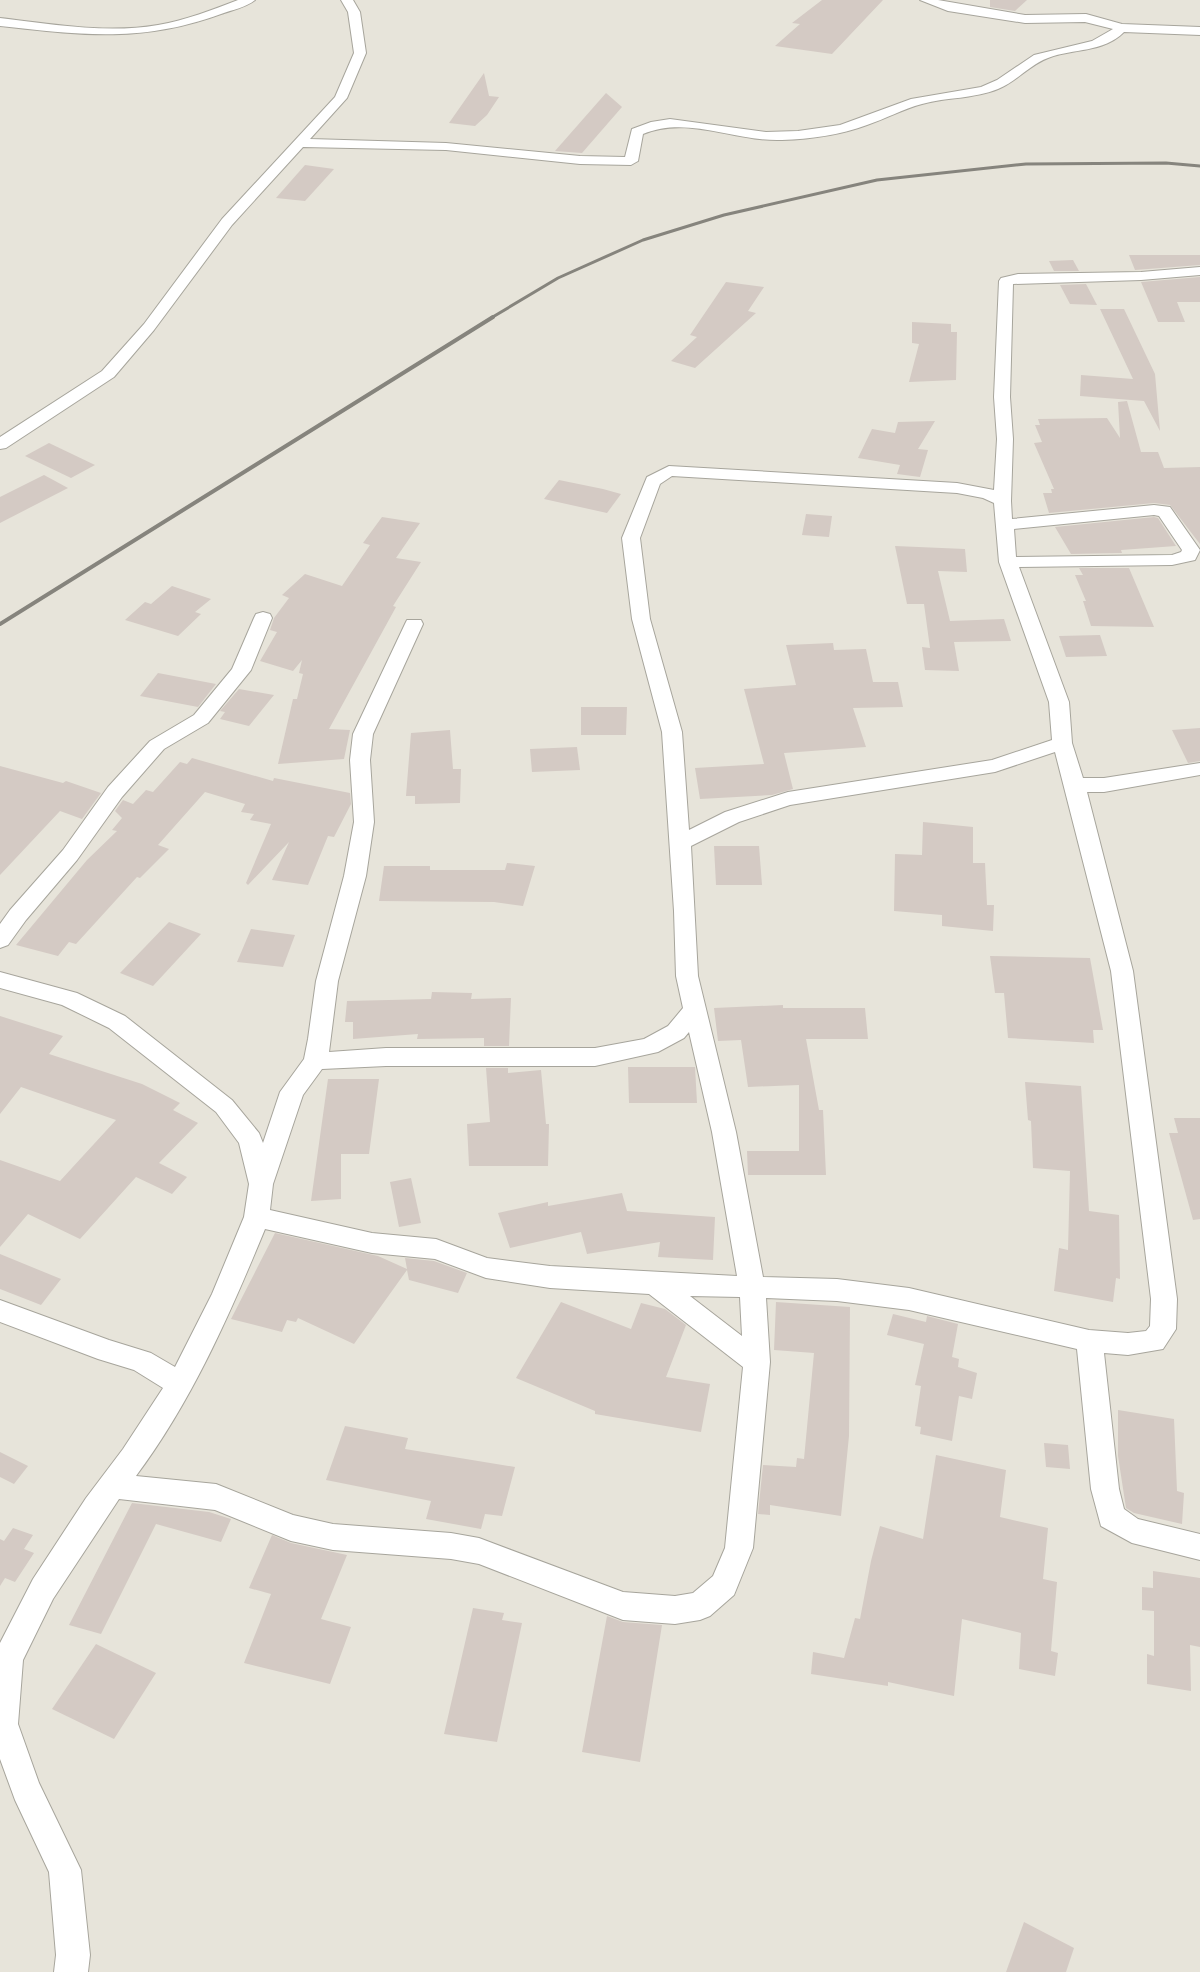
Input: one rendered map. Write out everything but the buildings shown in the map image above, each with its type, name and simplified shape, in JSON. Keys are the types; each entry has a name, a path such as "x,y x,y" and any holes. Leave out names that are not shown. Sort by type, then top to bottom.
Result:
{"street":[{"path":"0,22 75,31 155,28 178,24 249,0"},
{"path":"0,444 108,374 148,327 227,222 341,98 360,53 354,12 347,0"},
{"path":"926,0 948,7 1025,19 1086,18 1121,28 1200,31"},
{"path":"301,143 494,150 588,162 631,161 636,132 658,124 693,125 766,136 832,131 863,124 914,103 994,86 1025,69 1036,59 1106,39 1121,28"},
{"path":"257,1216 372,1243 436,1249 486,1268 550,1277 655,1284 837,1290 909,1299 1089,1341 1128,1344 1154,1341 1163,1329 1164,1299 1122,971 1076,785 1062,743 1059,702 1008,562 1002,501 1005,439 1002,397 1006,281 1018,278 1141,276 1200,271"},
{"path":"113,1486 216,1497 291,1528 333,1537 451,1546 479,1551 623,1606 675,1610 700,1606 724,1585 739,1548 757,1362 752,1287 724,1132 687,976 685,911 672,732 641,619 631,538 653,481 669,471 957,488 988,495 1002,501"},
{"path":"1005,525 1154,510 1164,511 1191,550 1189,556 1172,560 1008,562"},
{"path":"0,940 18,915 70,855 115,792 157,745 201,719 208,711 241,670 263,618"},
{"path":"71,1972 73,1955 65,1870 26,1790 3,1724 4,1675 9,1658 43,1589 133,1458 180,1384 225,1295 257,1216 261,1184 292,1092 315,1061 327,981 355,876 364,822 360,760 363,734 414,624"},
{"path":"680,843 732,816 788,799 995,766 1062,743"},
{"path":"1076,785 1104,785 1200,769"},
{"path":"0,980 69,999 117,1022 176,1067 224,1106 250,1140 261,1184"},
{"path":"315,1061 386,1057 595,1057 650,1046 676,1032 694,1011"},
{"path":"655,1284 757,1362"},
{"path":"0,1311 106,1351 142,1361 180,1384"},
{"path":"1089,1341 1105,1489 1111,1517 1132,1530 1200,1547"}],"railway":[{"path":"491,318 558,278 643,240 724,215 877,180 1026,164 1166,163 1200,166"},
{"path":"0,624 493,317"}]}
